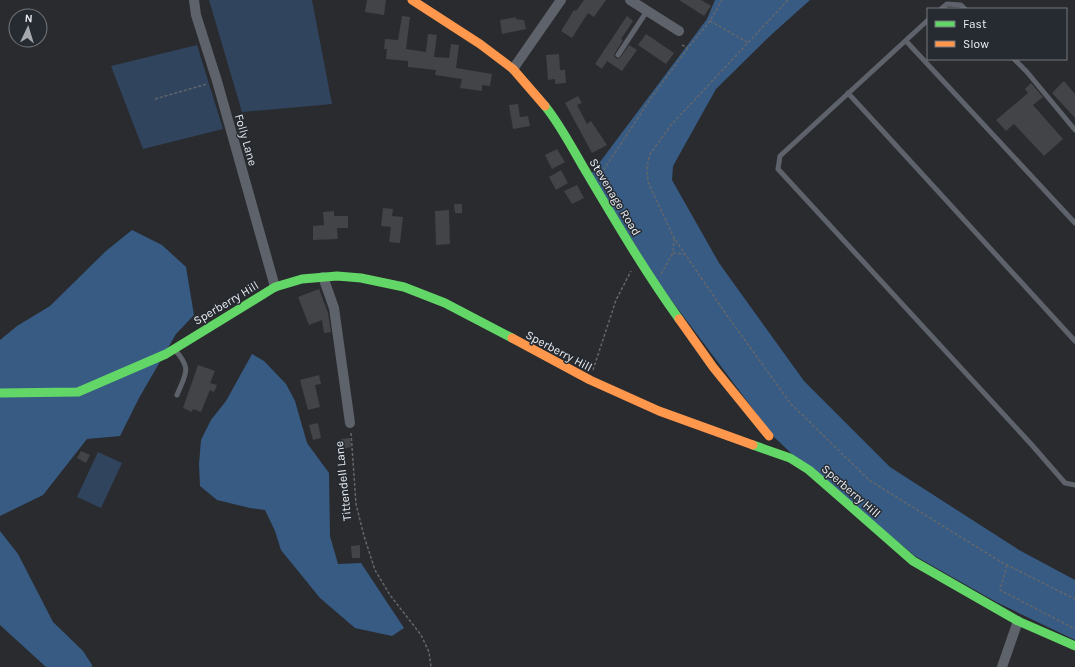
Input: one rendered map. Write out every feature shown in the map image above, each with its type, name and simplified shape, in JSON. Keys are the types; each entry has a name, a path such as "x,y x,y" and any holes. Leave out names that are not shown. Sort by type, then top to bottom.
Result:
{"street":[{"name":"Folly Lane","path":"194,0 196,14 217,81 275,287"},
{"name":"Stevenage Road","path":"412,0 418,6 480,44 513,69 556,119 637,258 655,285 713,367 769,436"},
{"path":"513,69 561,0"},
{"path":"630,0 679,31"},
{"name":"Sperberry Hill","path":"0,393 78,392 166,354 275,287 302,279 337,276 361,278 404,287 445,304 590,380 659,412 790,458 809,470 913,561 1018,621 1075,646"},
{"path":"323,277 334,308 350,423"},
{"path":"1002,667 1018,621"}],"lane":[{"path":"942,8 947,4 962,5 964,8"},
{"path":"618,55 647,11"},
{"path":"927,21 780,156 778,168 1065,483 1075,485"},
{"path":"906,41 1075,223"},
{"path":"1015,60 1027,72 1075,130"},
{"path":"848,93 1075,341"},
{"path":"174,349 184,360 186,371 177,395"}],"path":[{"path":"597,179 650,101 688,48 710,21 722,0"},
{"path":"788,0 671,125 650,154 647,167 648,182 674,238 726,314 791,404 869,480 1007,565 1075,600"},
{"path":"710,21 747,43"},
{"path":"682,44 688,48"},
{"path":"155,99 217,81"},
{"path":"655,285 672,253 674,238"},
{"path":"672,253 685,254"},
{"path":"590,380 616,300 637,258"},
{"name":"Tittendell Lane","path":"350,423 356,504 375,570 390,595 421,635 429,652 431,667"},
{"path":"1007,565 1000,590 1075,629"}],"shaded area":[{"path":"209,0 312,0 332,104 242,112"},
{"path":"715,0 810,0 771,35 716,89 673,166 672,180 719,263 804,381 890,467 1019,550 1075,580 1075,640 998,603 915,556 793,455 774,437 660,285 591,174 707,19"},
{"path":"197,45 223,129 143,149 111,66"},
{"path":"132,230 162,245 186,267 194,315 176,334 139,398 120,436 87,439 43,495 0,516 0,340 17,326 50,306 106,251"},
{"path":"252,354 264,361 286,384 295,401 307,443 329,473 330,536 338,564 361,563 404,628 392,636 355,628 320,598 281,550 275,531 265,510 217,500 200,486 199,464 201,440 211,420 226,401"},
{"path":"98,452 122,463 101,508 77,497"},
{"path":"0,531 18,554 53,622 83,651 92,667 46,667 0,625"}],"building":[{"path":"367,0 386,0 384,15 365,12"},
{"path":"584,0 606,0 594,17 588,13 572,38 561,31 574,10 576,11"},
{"path":"679,0 701,0 711,6 704,16"},
{"path":"402,16 410,17 406,49 426,52 428,34 437,35 434,57 449,58 451,44 459,45 456,68 492,74 490,86 482,85 482,91 460,88 462,79 435,75 436,70 408,67 408,61 386,59 387,49 384,49 385,39 398,40"},
{"path":"627,16 633,21 621,39 623,40 614,56 617,59 620,58 629,45 637,50 622,71 607,61 602,69 595,64"},
{"path":"517,17 515,19 524,20 526,29 502,34 500,20"},
{"path":"646,34 674,53 666,64 638,45"},
{"path":"559,54 560,70 565,70 566,83 555,84 555,79 548,80 546,55"},
{"path":"1064,81 1075,94 1075,118 1052,93"},
{"path":"1031,83 1043,97 1033,105 1063,139 1044,156 1014,124 1006,131 996,120 1028,93 1025,89"},
{"path":"578,96 582,103 577,105 587,124 591,121 607,145 592,153 565,103"},
{"path":"518,104 520,117 528,116 530,126 513,129 509,105"},
{"path":"557,149 565,162 552,169 545,155"},
{"path":"561,170 568,183 556,190 549,177"},
{"path":"577,185 584,198 572,204 564,191"},
{"path":"454,204 462,204 462,213 455,213"},
{"path":"383,208 393,209 392,216 403,217 400,243 389,242 391,227 381,226"},
{"path":"449,210 450,244 436,245 435,211"},
{"path":"334,211 334,216 348,216 348,228 337,228 338,239 313,240 313,226 324,225 323,212"},
{"path":"319,289 328,313 331,332 324,333 322,320 309,325 298,297"},
{"path":"198,365 215,371 210,383 217,385 214,392 210,390 201,412 193,409 192,412 183,408"},
{"path":"319,375 321,384 315,385 320,407 308,410 300,380"},
{"path":"318,423 321,438 313,440 309,425"},
{"path":"350,438 351,447 343,449 341,439"},
{"path":"81,451 90,455 86,463 77,458"},
{"path":"360,545 360,558 352,558 351,546"}],"traffic: fast":[{"path":"545,106 562,131 632,248 679,319"},
{"path":"0,393 78,392 166,354 275,287 302,279 337,276 361,278 404,287 445,303 512,338"},
{"path":"753,445 790,458 809,470 913,561 1018,621 1075,646"}],"traffic: slow":[{"path":"412,0 480,44 513,69 545,106"},
{"path":"679,319 713,367 769,436"},
{"path":"512,338 590,380 659,411 753,445"}]}
